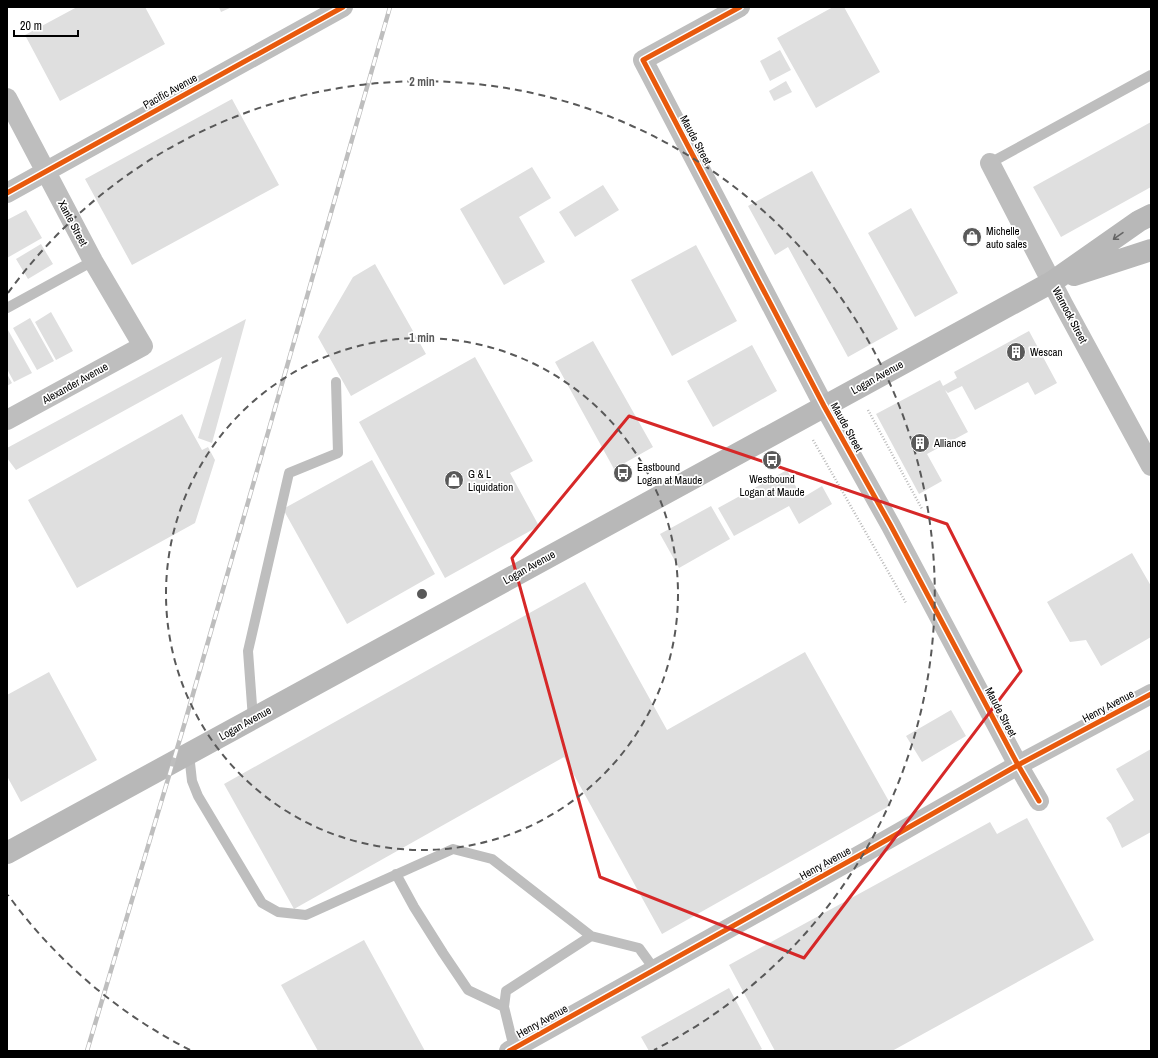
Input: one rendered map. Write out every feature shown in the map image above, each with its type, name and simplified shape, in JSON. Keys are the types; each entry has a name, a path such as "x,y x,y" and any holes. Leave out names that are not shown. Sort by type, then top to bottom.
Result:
{"main road":[{"name":"Logan Avenue","path":"7,853 1052,282 1139,221 1151,215"},
{"name":"Logan Avenue","path":"1052,282 1151,250"}],"street":[{"name":"Pacific Avenue","path":"7,193 343,7"},
{"name":"Maude Street","path":"740,7 643,60 824,406 891,526 1018,765 1039,801"},
{"name":"Xante Street","path":"7,98 93,261 143,346"},
{"name":"Warnock Street","path":"990,163 1151,466"},
{"name":"Alexander Avenue","path":"7,420 143,346"},
{"name":"Henry Avenue","path":"511,1050 1018,765 1151,694"}],"lane":[{"path":"990,163 1151,75"},
{"path":"7,308 93,261"},
{"path":"253,719 248,651 289,473 338,452 336,382"},
{"path":"189,754 192,781 198,796 262,902 278,912 306,915 453,849 492,859 591,936 639,948 655,970"},
{"path":"396,874 426,927 468,990 504,1006"},
{"path":"511,1050 504,1006 506,992 591,936"}],"path":[{"path":"868,410 922,509"},
{"path":"813,440 907,604"}],"highlighted area":[{"path":"629,416 947,524 1021,671 804,958 600,877 512,558"}],"building":[{"path":"77,7 145,7 165,44 60,101 25,35"},
{"path":"219,7 232,7 221,12"},
{"path":"833,7 844,7 880,72 816,108 777,38"},
{"path":"780,50 791,70 770,81 760,61"},
{"path":"786,81 792,92 774,101 769,91"},
{"path":"232,99 279,185 132,265 85,179"},
{"path":"1151,122 1151,187 1061,237 1033,187"},
{"path":"532,167 551,198 519,217 545,262 504,285 460,209"},
{"path":"812,171 898,329 848,357 788,247 775,255 748,206"},
{"path":"603,185 619,210 575,237 559,212"},
{"path":"911,208 958,293 915,317 868,233"},
{"path":"26,210 42,238 7,258 7,220"},
{"path":"41,244 53,264 28,279 16,259"},
{"path":"696,245 737,321 672,356 631,280"},
{"path":"375,264 426,354 351,396 318,337 353,277"},
{"path":"51,312 73,351 56,360 35,322"},
{"path":"30,318 54,361 37,370 13,328"},
{"path":"246,319 212,443 198,438 222,357 16,470 7,458 7,448"},
{"path":"7,330 32,373 14,382 7,369"},
{"path":"1029,331 1057,383 1035,395 1028,382 975,410 962,386 948,393 945,390 968,432 927,454 942,481 919,494 876,414 940,380 943,386 957,378 954,372"},
{"path":"593,341 653,447 614,469 555,362"},
{"path":"752,345 777,391 713,427 687,381"},
{"path":"475,357 533,461 510,473 539,526 445,578 359,422"},
{"path":"7,374 12,383 7,386"},
{"path":"182,414 202,450 208,447 215,460 195,523 77,588 28,500"},
{"path":"372,460 435,574 347,624 283,509"},
{"path":"787,470 802,498 822,486 832,504 799,524 789,506 734,536 718,508"},
{"path":"711,506 730,539 679,568 660,534"},
{"path":"1132,553 1151,586 1151,637 1101,666 1086,640 1070,642 1047,602"},
{"path":"585,582 667,730 805,652 891,805 662,934 564,757 294,909 224,784"},
{"path":"49,672 97,760 21,802 7,776 7,695"},
{"path":"951,710 966,736 922,762 906,736"},
{"path":"1151,749 1151,832 1122,848 1111,824 1106,818 1134,800 1116,769"},
{"path":"1027,818 1094,940 892,1051 775,1051 729,965 990,822 997,834"},
{"path":"364,940 425,1051 318,1051 281,985"},
{"path":"729,988 762,1049 758,1051 649,1051 641,1037"}],"railway":[{"path":"87,1051 185,722 390,7"}],"cycle path":[{"path":"7,193 343,7"},
{"path":"740,7 643,60 824,406 891,526 1018,765 1039,801"},
{"path":"509,1051 1018,765 1151,694"}],"place":[{"name":"Michelle auto sales","path":"972,237"},
{"name":"Wescan","path":"1016,352"},
{"name":"Alliance","path":"920,443"},
{"name":"Westbound Logan at Maude","path":"772,460"},
{"name":"Eastbound Logan at Maude","path":"623,473"},
{"name":"G & L Liquidation","path":"454,480"}]}
